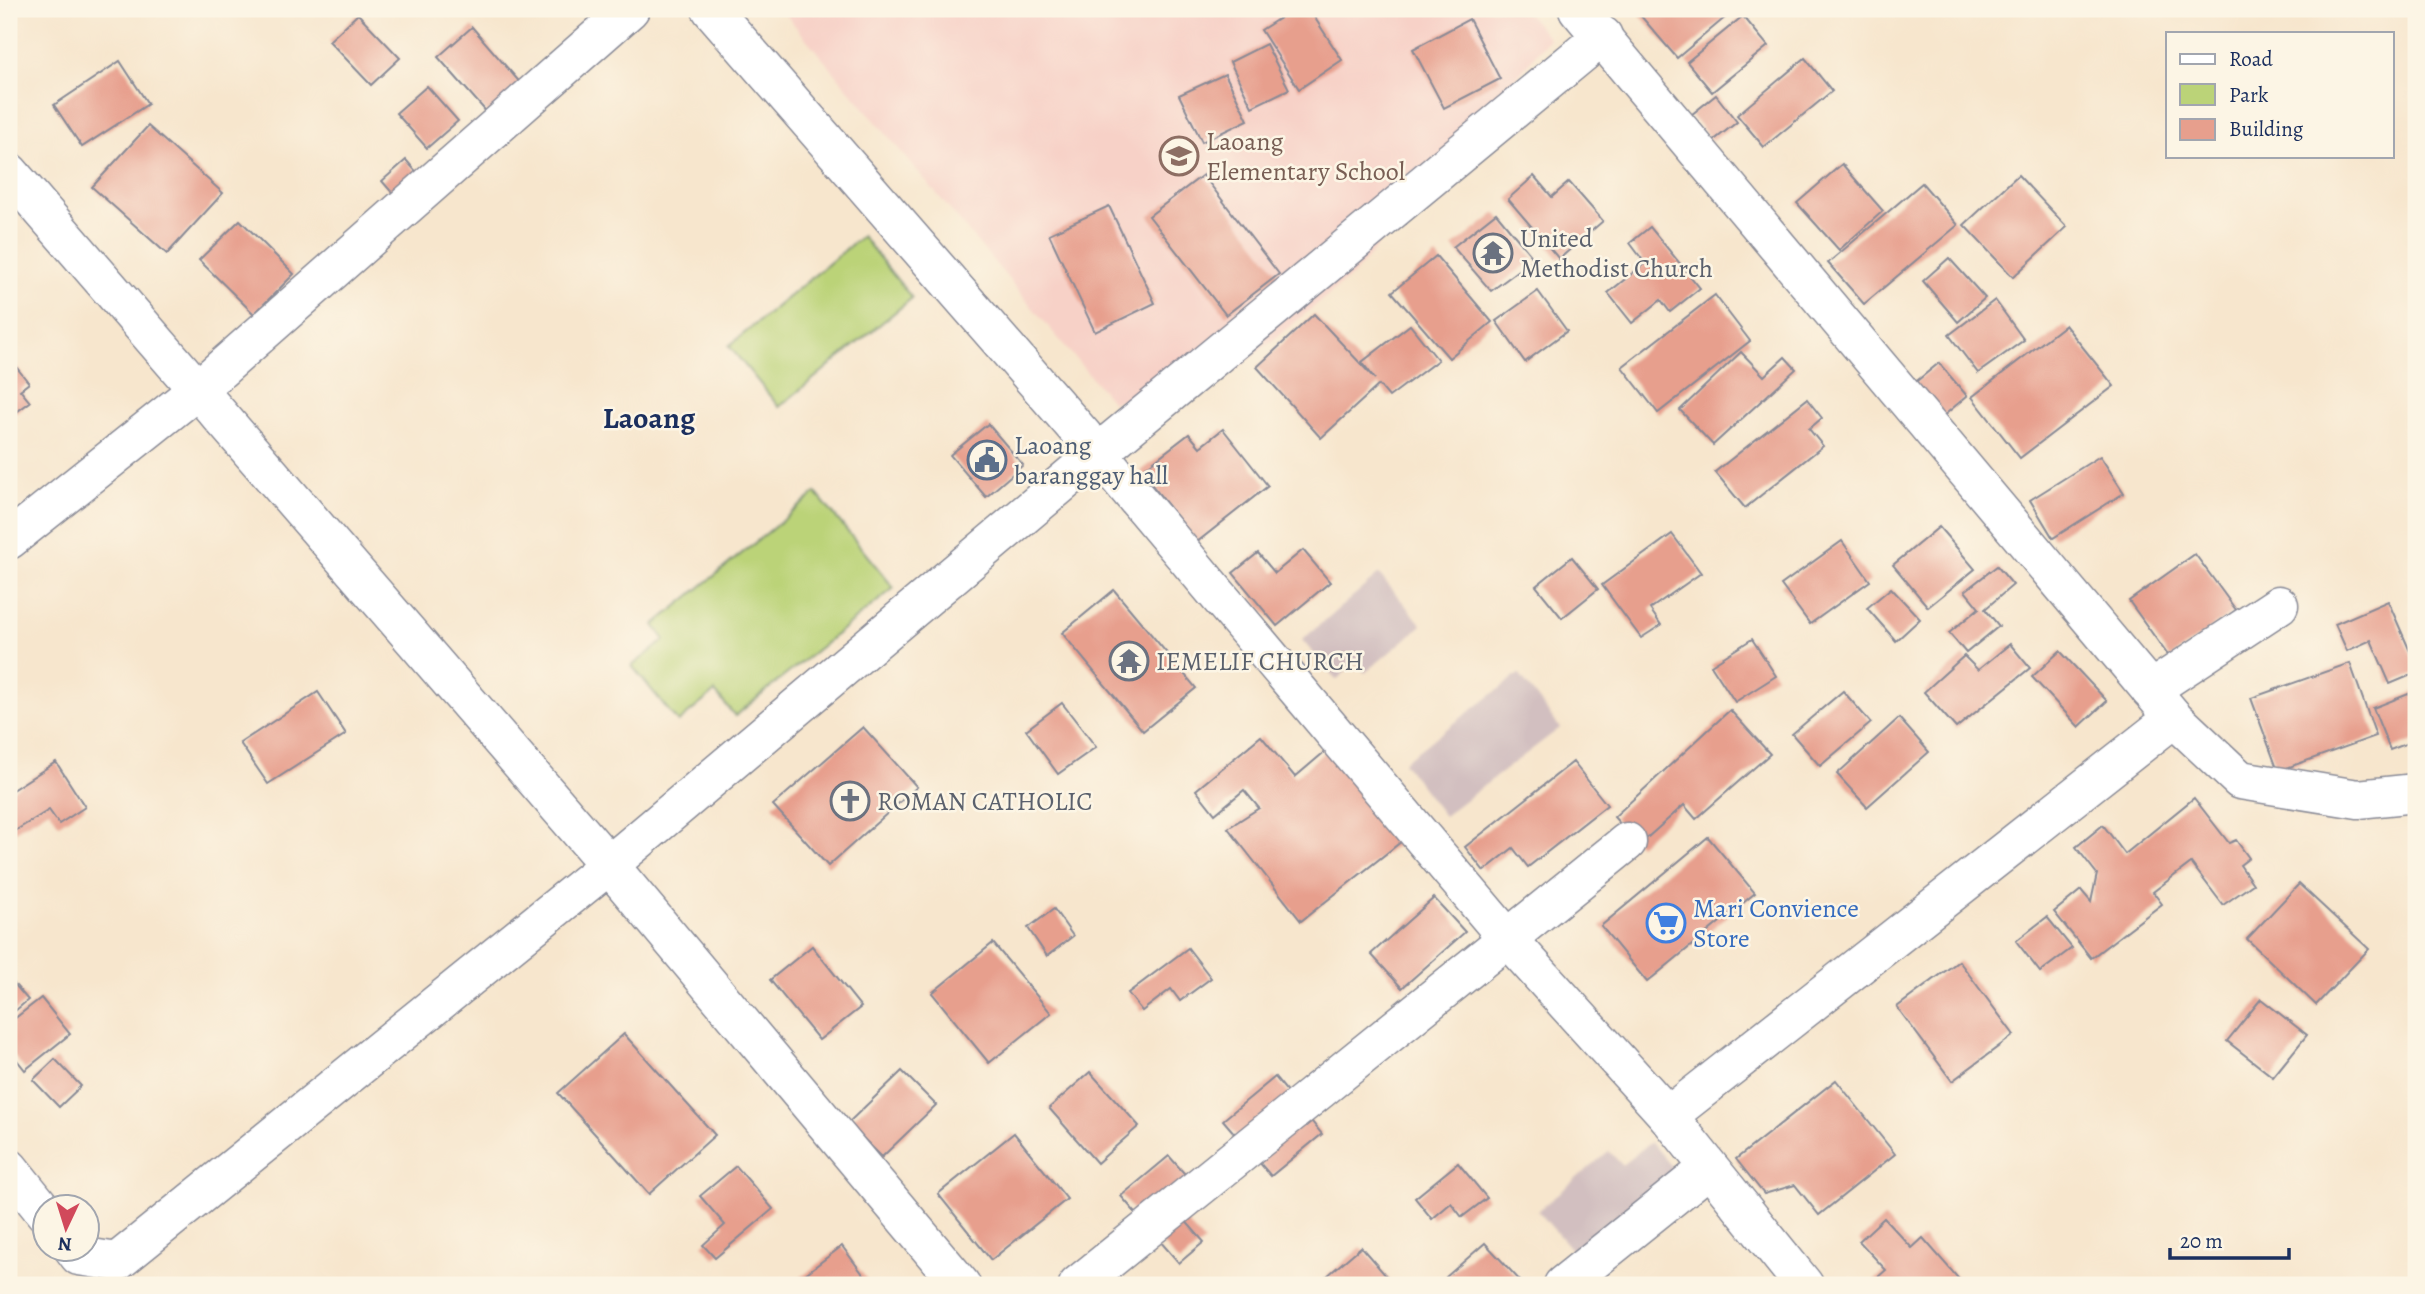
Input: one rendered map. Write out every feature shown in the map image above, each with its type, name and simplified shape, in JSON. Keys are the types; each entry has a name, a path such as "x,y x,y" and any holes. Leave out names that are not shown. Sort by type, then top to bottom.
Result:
{"street":[{"path":"9,540 196,391 630,9"},
{"path":"711,9 1098,453 1508,939 1668,1116 1804,1285"},
{"path":"1578,9 2162,704 2240,780 2358,799 2416,793"},
{"path":"102,1260 117,1262 608,865 1098,453 1603,36"},
{"path":"9,172 608,865 961,1285"},
{"path":"1668,1116 2279,606"},
{"path":"1078,1285 1627,842"},
{"path":"9,1168 32,1197"},
{"path":"1563,1285 1709,1168"}],"shaded area":[{"name":"Laoang Elementary School","path":"781,9 1524,9 1549,38 1354,274 1231,374 1112,402"},
{"path":"1379,574 1422,625 1365,673 1356,663 1336,680 1302,640"},
{"path":"1519,674 1560,728 1444,816 1403,762"},
{"path":"1651,1142 1674,1169 1575,1254 1538,1211 1609,1151 1622,1165"}],"green space":[{"path":"862,236 912,298 779,407 729,346"},
{"path":"816,493 894,588 735,716 715,692 678,722 632,666 665,640 654,625"}],"building":[{"path":"1294,9 1309,9 1342,60 1299,89 1261,30"},
{"path":"1647,9 1721,9 1727,16 1677,58 1640,15"},
{"path":"358,14 400,58 371,85 329,41"},
{"path":"1743,16 1768,46 1712,92 1687,62"},
{"path":"1469,19 1500,79 1444,108 1413,49"},
{"path":"472,27 523,86 490,116 438,57"},
{"path":"1266,44 1289,89 1252,107 1230,62"},
{"path":"1805,58 1832,91 1764,147 1737,115"},
{"path":"120,61 148,104 82,147 54,105"},
{"path":"1225,74 1248,120 1202,142 1179,95"},
{"path":"427,86 458,121 427,148 396,113"},
{"path":"1716,95 1737,122 1713,141 1691,115"},
{"path":"148,126 223,193 167,254 92,187"},
{"path":"406,160 426,183 402,204 382,181"},
{"path":"1842,164 1883,211 1839,250 1797,203"},
{"path":"1203,175 1279,274 1226,315 1149,216"},
{"path":"2018,175 2067,227 2013,277 1964,225"},
{"path":"1534,176 1552,197 1569,182 1603,221 1559,259 1508,199"},
{"path":"1922,183 1958,225 1864,304 1828,263"},
{"path":"1109,206 1155,303 1095,332 1049,234"},
{"name":"United Methodist Church","path":"1496,213 1534,259 1491,291 1453,247"},
{"path":"240,220 294,274 254,314 199,260"},
{"path":"1650,227 1700,288 1670,312 1661,300 1632,323 1608,293 1645,263 1630,243"},
{"path":"1436,256 1492,322 1449,358 1392,292"},
{"path":"1949,258 1985,298 1958,322 1923,281"},
{"path":"1538,291 1567,331 1525,362 1496,321"},
{"path":"1715,295 1750,341 1658,413 1622,367"},
{"path":"1995,300 2024,340 1978,373 1949,335"},
{"path":"1314,314 1375,379 1362,362 1410,325 1438,360 1389,397 1379,385 1321,438 1257,367"},
{"path":"2065,325 2114,386 2020,458 1972,397"},
{"path":"1741,352 1764,376 1785,357 1796,369 1713,445 1680,410"},
{"path":"9,358 29,383 20,390 30,402 11,416 9,413"},
{"path":"1939,363 1967,396 1935,423 1907,389"},
{"path":"1807,399 1822,418 1809,429 1823,446 1745,508 1715,472"},
{"name":"Laoang baranggay hall","path":"988,424 1023,465 986,497 950,455"},
{"path":"1223,429 1268,486 1197,542 1141,471 1189,434 1200,447"},
{"path":"2100,456 2124,493 2053,538 2030,500"},
{"path":"1939,527 1975,569 1928,607 1893,565"},
{"path":"1672,534 1701,573 1650,609 1661,625 1641,638 1602,585"},
{"path":"1842,541 1870,581 1810,624 1781,585"},
{"path":"1303,550 1330,582 1277,626 1233,573 1258,553 1275,573"},
{"path":"2195,554 2236,610 2170,658 2129,601"},
{"path":"1572,557 1598,589 1562,618 1536,586"},
{"path":"1997,566 2013,585 1985,609 1999,626 1966,653 1949,633 1979,608 1965,591"},
{"path":"1891,588 1920,619 1896,641 1867,608"},
{"name":"IEMELIF CHURCH","path":"1114,590 1196,688 1143,731 1062,633"},
{"path":"2388,601 2416,665 2416,673 2390,684 2371,640 2347,651 2335,624"},
{"path":"1752,639 1776,676 1735,702 1711,665"},
{"path":"2010,644 2030,668 1956,728 1924,692 1964,656 1978,670"},
{"path":"2060,651 2107,701 2079,727 2032,677"},
{"path":"2350,663 2376,736 2278,771 2251,698"},
{"path":"1843,691 1871,723 1820,766 1792,734"},
{"path":"2416,691 2416,740 2390,750 2373,708"},
{"path":"318,692 346,734 268,784 240,743"},
{"path":"1062,703 1096,747 1058,774 1026,730"},
{"path":"1730,710 1770,754 1696,819 1684,805 1639,845 1614,817"},
{"path":"1899,718 1929,752 1867,807 1837,774"},
{"path":"863,727 917,787 828,866 773,805"},
{"path":"1261,736 1295,777 1328,749 1402,841 1301,921 1228,828 1259,808 1244,790 1215,814 1196,790"},
{"path":"56,762 85,807 59,824 49,810 13,832 9,826 9,792"},
{"path":"1573,762 1607,805 1528,867 1513,848 1484,871 1465,847"},
{"path":"2194,798 2229,843 2236,840 2249,858 2240,865 2253,884 2223,905 2191,863 2153,892 2162,904 2091,958 2054,912 2081,890 2091,902 2097,874 2076,847 2103,825 2125,854"},
{"path":"1708,837 1755,893 1647,982 1601,926"},
{"path":"2299,884 2369,949 2316,1005 2247,939"},
{"path":"1434,898 1465,932 1402,988 1371,954"},
{"path":"1054,909 1073,936 1047,956 1028,928"},
{"path":"2047,917 2072,948 2040,972 2016,941"},
{"path":"993,943 1051,1013 989,1063 932,993"},
{"path":"812,946 861,1007 819,1040 770,980"},
{"path":"1188,948 1211,978 1180,1001 1171,989 1142,1011 1128,993"},
{"path":"1959,961 2014,1035 1952,1081 1897,1007"},
{"path":"9,978 28,1000 9,1016"},
{"path":"41,998 70,1034 25,1070 9,1050 9,1023"},
{"path":"2261,999 2307,1035 2273,1077 2227,1041"},
{"path":"624,1034 715,1135 649,1194 558,1093"},
{"path":"55,1059 81,1086 59,1107 33,1080"},
{"path":"902,1071 936,1105 882,1157 848,1123"},
{"path":"1090,1072 1139,1126 1097,1163 1049,1108"},
{"path":"1275,1077 1322,1134 1271,1176 1223,1120"},
{"path":"1836,1080 1895,1154 1819,1215 1795,1185 1764,1194 1736,1159"},
{"path":"1014,1133 1067,1199 991,1260 938,1194"},
{"path":"1169,1156 1206,1198 1183,1218 1204,1242 1179,1263 1121,1196"},
{"path":"1458,1163 1487,1198 1462,1217 1451,1203 1432,1219 1415,1198"},
{"path":"736,1166 773,1209 715,1258 703,1245 725,1225 700,1196"},
{"path":"1884,1218 1912,1248 1923,1238 1964,1285 1869,1285 1886,1270 1859,1241"},
{"path":"1485,1243 1524,1285 1453,1285 1446,1277"},
{"path":"842,1246 871,1285 791,1285"},
{"path":"1361,1247 1394,1285 1335,1285 1327,1276"}],"place":[{"name":"Laoang Elementary School","path":"1179,156"},
{"name":"United Methodist Church","path":"1493,253"},
{"name":"Laoang baranggay hall","path":"987,460"},
{"name":"IEMELIF CHURCH","path":"1129,661"},
{"name":"ROMAN CATHOLIC","path":"850,801"},
{"name":"Mari Convience Store","path":"1666,923"}],"district":[{"name":"Laoang","path":"649,418"}]}
